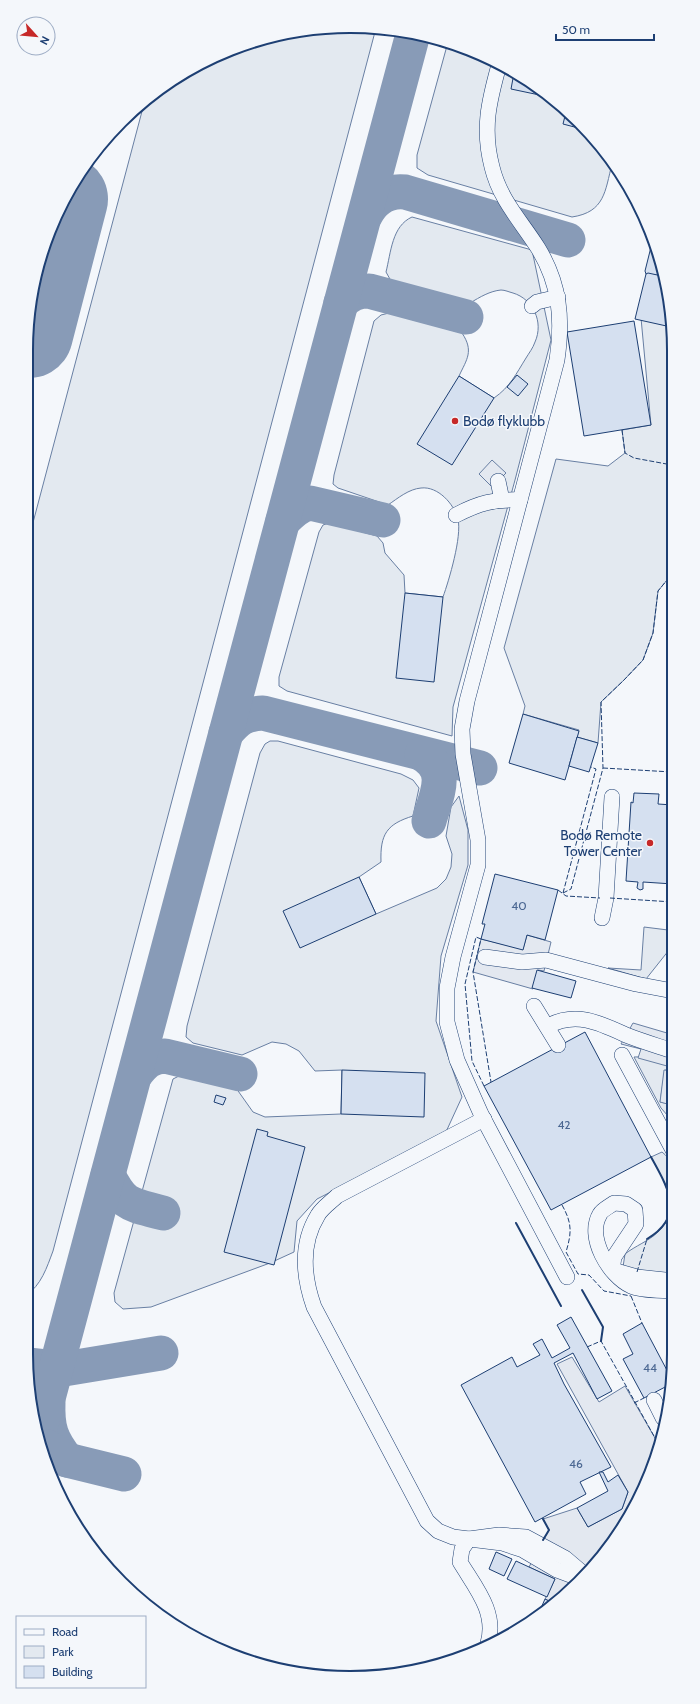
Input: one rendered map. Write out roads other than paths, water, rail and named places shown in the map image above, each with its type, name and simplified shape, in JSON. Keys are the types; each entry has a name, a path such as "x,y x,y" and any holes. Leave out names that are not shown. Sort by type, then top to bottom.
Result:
{"lane":[{"path":"498,70 486,122 492,167 510,209 539,249 556,284 560,312 557,360 467,701 462,729 463,754 478,840 478,864 453,957 447,988 447,1022 457,1060 484,1119 567,1278"},
{"path":"532,306 537,302 558,297"},
{"path":"498,481 502,500"},
{"path":"456,515 471,507 502,500 520,500"},
{"path":"602,918 606,898 612,797"},
{"path":"485,957 522,962 546,960 636,984 667,990"},
{"path":"534,1006 548,1026 558,1045"},
{"path":"548,1026 567,1019 595,1021 627,1035 667,1049"},
{"path":"622,1055 667,1127"},
{"path":"484,1119 337,1196 318,1214 307,1238 304,1265 306,1286 314,1307 427,1521 438,1532 460,1562 484,1599 489,1617 488,1639"},
{"path":"667,1279 632,1276 612,1270 632,1287 667,1290"},
{"path":"654,1400 661,1413"},
{"path":"438,1532 453,1537 502,1543 523,1550 557,1570 575,1577"},
{"path":"468,1539 499,1535 526,1537 565,1558 580,1571"},
{"path":"460,1562 462,1549 468,1539"}],"place":[{"name":"Bodø flyklubb","path":"455,421"},
{"name":"Bodø Remote Tower Center","path":"650,843"}]}
